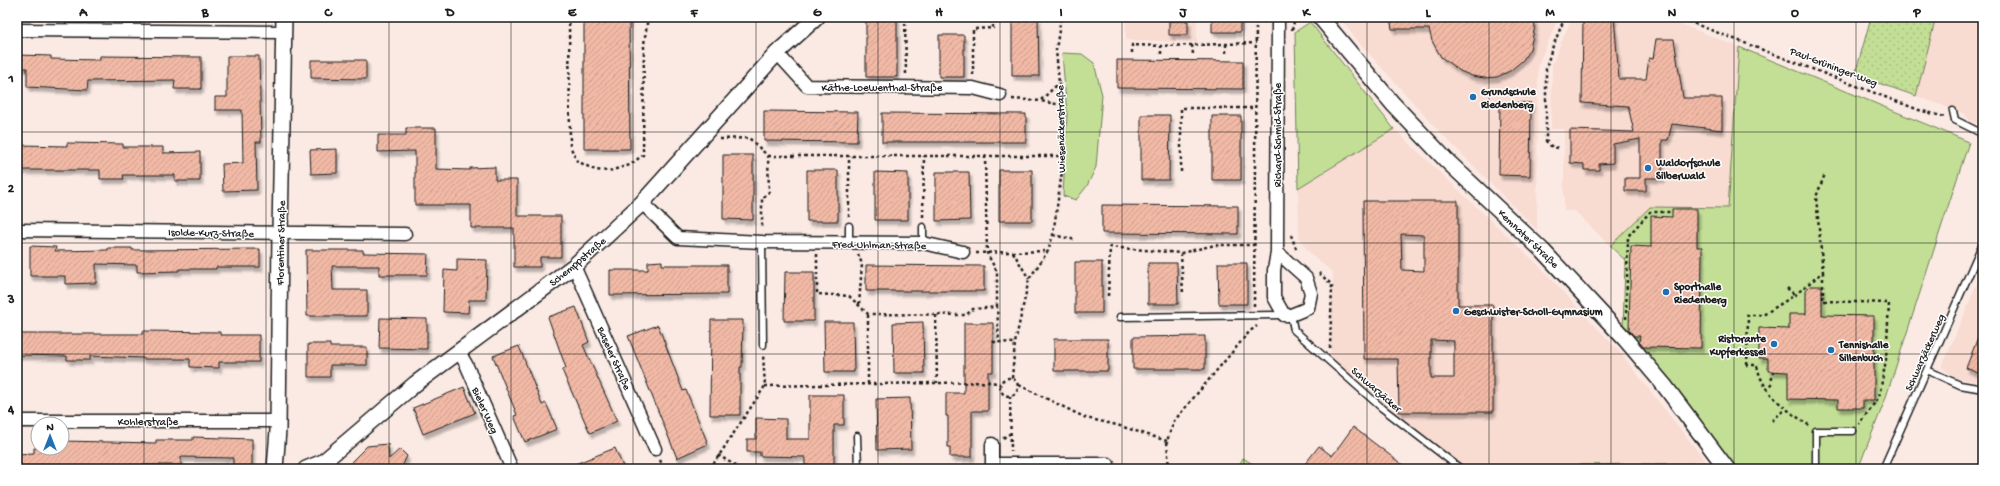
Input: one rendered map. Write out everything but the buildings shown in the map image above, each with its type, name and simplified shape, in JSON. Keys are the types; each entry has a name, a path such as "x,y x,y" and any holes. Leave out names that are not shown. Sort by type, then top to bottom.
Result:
{"street":[{"name":"Florentiner Straße","path":"276,469 284,17"},
{"name":"Schemppstraße","path":"306,469 323,462 415,384 574,266 642,203 777,53 817,17"},
{"name":"Richard-Schmid-Straße","path":"1278,17 1277,252 1274,270 1274,297 1287,315"},
{"name":"Kemnater Straße","path":"1320,17 1393,104 1446,160 1544,251 1625,339 1664,385 1727,469"},
{"path":"17,30 283,32"},
{"name":"Käthe-Loewenthal-Straße","path":"777,53 808,86 973,88 1000,95"},
{"name":"Fred-Uhlman-Straße","path":"642,203 678,238 762,242 923,243 963,252"},
{"name":"Isolde-Kurz-Straße","path":"17,230 405,234"},
{"path":"1277,252 1306,278 1311,293 1308,308 1287,315"},
{"name":"Baseler Straße","path":"574,266 655,449"},
{"name":"Bieler Weg","path":"459,352 466,364 512,469"},
{"name":"Kohlerstraße","path":"17,421 278,422"},
{"path":"992,444 992,467 1011,464 1108,464"}],"lane":[{"path":"1954,111 1955,120 1983,134"},
{"path":"849,226 852,243"},
{"path":"923,227 923,243"},
{"path":"762,242 763,345"},
{"name":"Schwarzäckerweg","path":"1883,469 1983,243"},
{"path":"1120,317 1287,315"},
{"name":"Schwarzäcker","path":"1287,315 1294,330 1330,362 1382,408 1461,469"},
{"path":"1927,370 1960,385 1983,389"},
{"path":"1816,469 1816,431 1853,432"},
{"path":"857,436 858,469"}],"path":[{"path":"569,17 570,146 577,161 595,170 609,171 630,165 643,155 644,44 648,17"},
{"path":"905,17 906,86"},
{"path":"973,88 973,29 993,28 993,17"},
{"name":"Wiesenäckerstraße","path":"1012,378 1015,343 1029,279 1048,251 1053,235 1062,172 1062,105 1056,50 1057,31 1061,17"},
{"path":"1255,327 1254,245 1256,17"},
{"path":"1292,36 1294,22 1301,17"},
{"path":"1558,148 1551,146 1546,141 1546,69 1551,51 1565,17"},
{"name":"Paul-Grüninger-Weg","path":"1677,17 1919,110 1955,120"},
{"path":"1132,53 1132,45 1161,46 1256,43"},
{"path":"1226,44 1226,53"},
{"path":"1192,45 1193,54"},
{"path":"1161,46 1161,54"},
{"path":"1041,101 1059,83"},
{"path":"1000,95 1016,101 1041,101 1062,105"},
{"path":"1181,172 1181,108 1255,108"},
{"path":"700,139 749,138 768,156 1061,156"},
{"path":"762,242 762,198 769,192 768,156"},
{"path":"849,156 849,226"},
{"path":"923,227 924,156"},
{"path":"985,156 987,253 997,272 999,342"},
{"path":"1825,174 1816,197 1823,272 1823,301 1889,303 1886,360 1879,397 1853,432"},
{"path":"1625,339 1628,236 1650,212 1672,212"},
{"path":"1291,229 1291,236 1299,253"},
{"path":"1053,235 1076,240"},
{"name":"Fred-Uhlman-Straße","path":"817,243 816,294 849,296 868,314"},
{"path":"852,243 862,264 859,305"},
{"path":"1108,296 1110,247 1181,253 1215,245 1254,245"},
{"path":"963,252 987,253 1048,251"},
{"path":"1013,252 1029,279"},
{"path":"1181,253 1183,294"},
{"path":"1317,272 1332,285 1330,362"},
{"path":"1816,431 1785,409 1766,390 1759,377 1757,365 1746,365 1747,315 1763,314 1795,295 1823,272"},
{"path":"1787,288 1795,295"},
{"path":"868,384 868,314 966,315 973,309 997,308"},
{"path":"936,315 937,384"},
{"path":"1108,464 1169,468 1167,442 1174,422 1197,392 1255,327 1262,324"},
{"path":"993,342 1015,343"},
{"path":"710,469 765,386 763,345"},
{"path":"1766,390 1774,378 1773,371"},
{"path":"1000,384 1003,380 1012,378 1019,385 1086,418 1117,425 1167,442"},
{"path":"765,386 992,382 1000,384"},
{"path":"1000,384 1002,393 1010,396"},
{"path":"1010,396 1018,390 1019,385"},
{"path":"1010,396 1011,464"},
{"path":"1772,420 1785,409"},
{"path":"718,455 741,469"}],"shaded area":[{"path":"1126,17 1197,17 1197,42 1126,40"},
{"name":"Grundschule Riedenberg","path":"1340,17 1559,17 1538,65 1537,230 1437,129 1354,37"},
{"name":"Waldorfschule Silberwald","path":"1572,17 1663,17 1739,47 1728,208 1650,207 1610,246 1575,211 1564,211 1564,129 1551,129 1552,64"},
{"path":"1936,17 1983,17 1983,126 1971,121 1963,113 1916,96"},
{"name":"Geschwister-Scholl-Gymnasium","path":"1394,129 1536,263 1618,350 1707,463 1518,466 1516,469 1461,469 1330,362 1333,273 1308,251 1299,238 1298,188"},
{"path":"1983,269 1983,383 1955,378 1942,367"}],"green space":[{"path":"1871,17 1936,17 1916,96 1855,75"},
{"path":"1310,22 1394,129 1298,188 1295,32"},
{"path":"1739,47 1969,142 1885,400 1858,469 1735,469 1623,332 1625,260 1610,246 1650,207 1728,208"},
{"path":"1062,53 1082,54 1094,63 1102,95 1096,167 1087,186 1076,200 1063,196 1067,114"},
{"path":"1243,458 1261,469 1237,469"},
{"path":"1707,463 1710,469 1576,469 1576,465"}],"place":[{"name":"Grundschule Riedenberg","path":"1473,97"},
{"name":"Waldorfschule Silberwald","path":"1648,168"},
{"name":"Sporthalle Riedenberg","path":"1666,292"},
{"name":"Geschwister-Scholl-Gymnasium","path":"1456,311"},
{"name":"Ristorante Kupferkessel","path":"1774,344"},
{"name":"Tennishalle Sillenbuch","path":"1831,350"}]}
